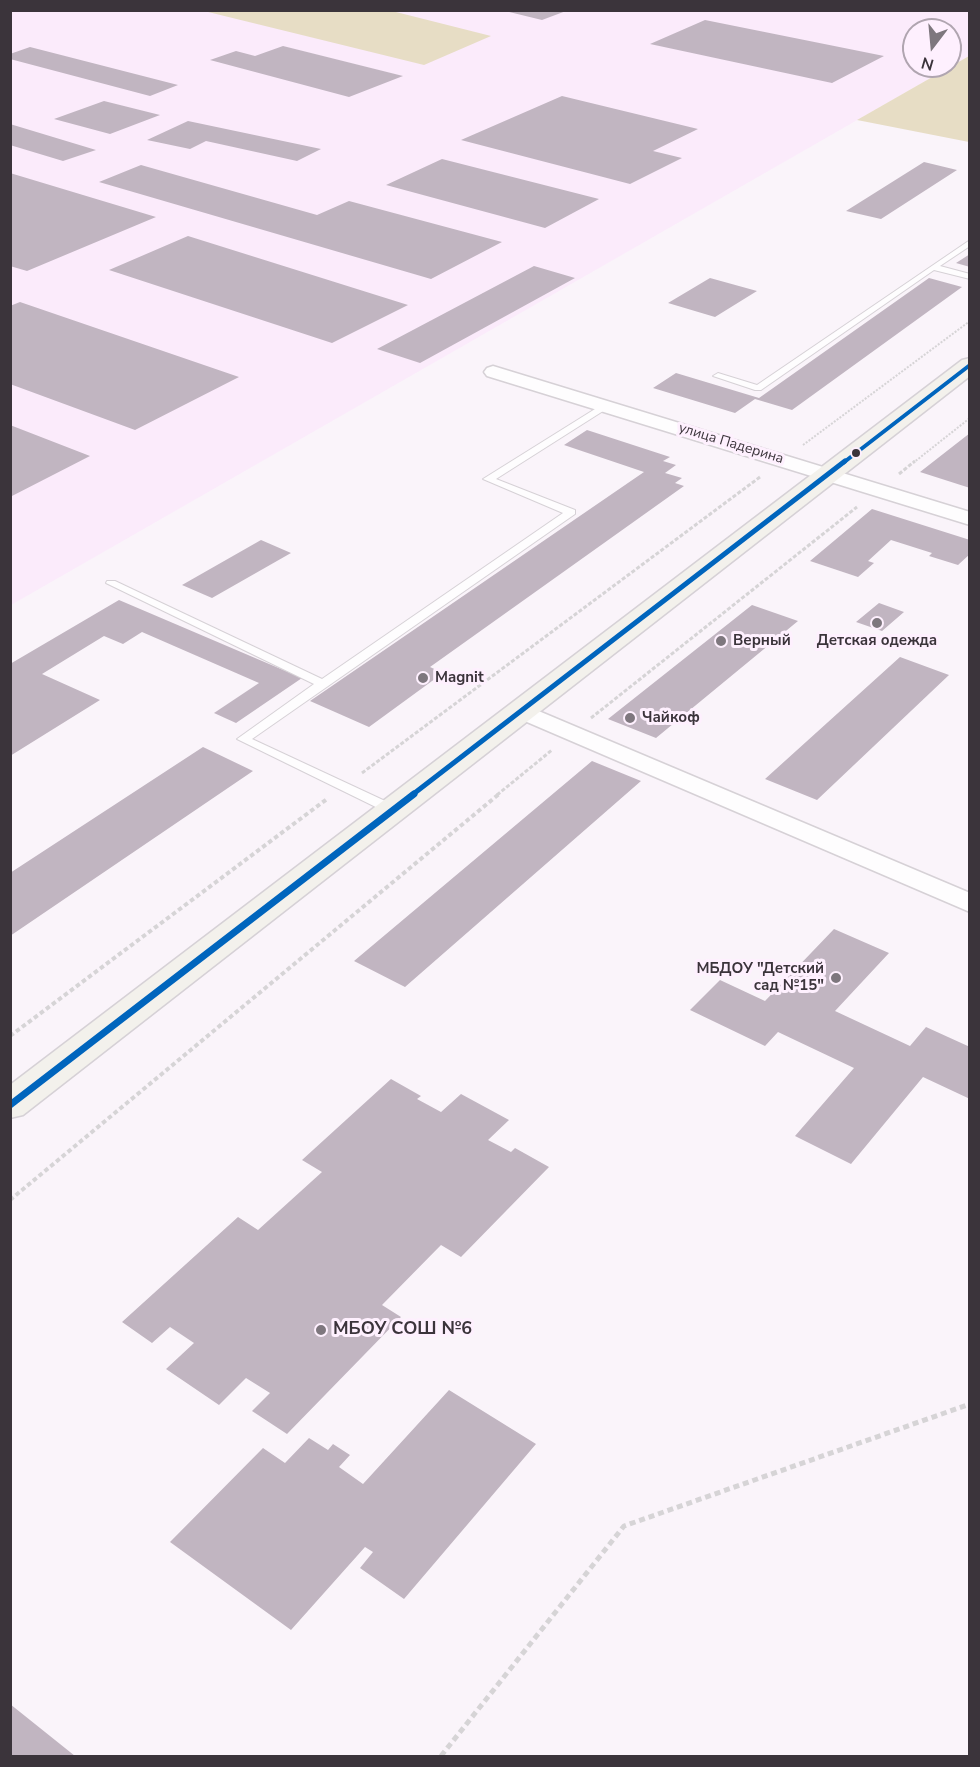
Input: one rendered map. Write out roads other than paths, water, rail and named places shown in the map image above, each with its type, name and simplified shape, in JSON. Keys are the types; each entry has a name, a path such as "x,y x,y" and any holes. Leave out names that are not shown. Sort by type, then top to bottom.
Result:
{"main road":[{"path":"10,1105 969,366"}],"street":[{"name":"улица Падерина","path":"493,372 969,519"},
{"path":"522,711 969,903"}],"lane":[{"path":"718,376 758,388 969,243"},
{"path":"933,267 969,277"},
{"path":"393,810 345,785 243,740 571,512 488,479 606,406"},
{"path":"111,583 323,684"}],"place":[{"name":"Детская одежда","path":"877,623"},
{"name":"Верный","path":"721,641"},
{"name":"Magnit","path":"423,678"},
{"name":"Чайкоф","path":"630,718"},
{"name":"МБДОУ \"Детский сад №15\"","path":"836,978"},
{"name":"МБОУ СОШ №6","path":"321,1330"}]}
